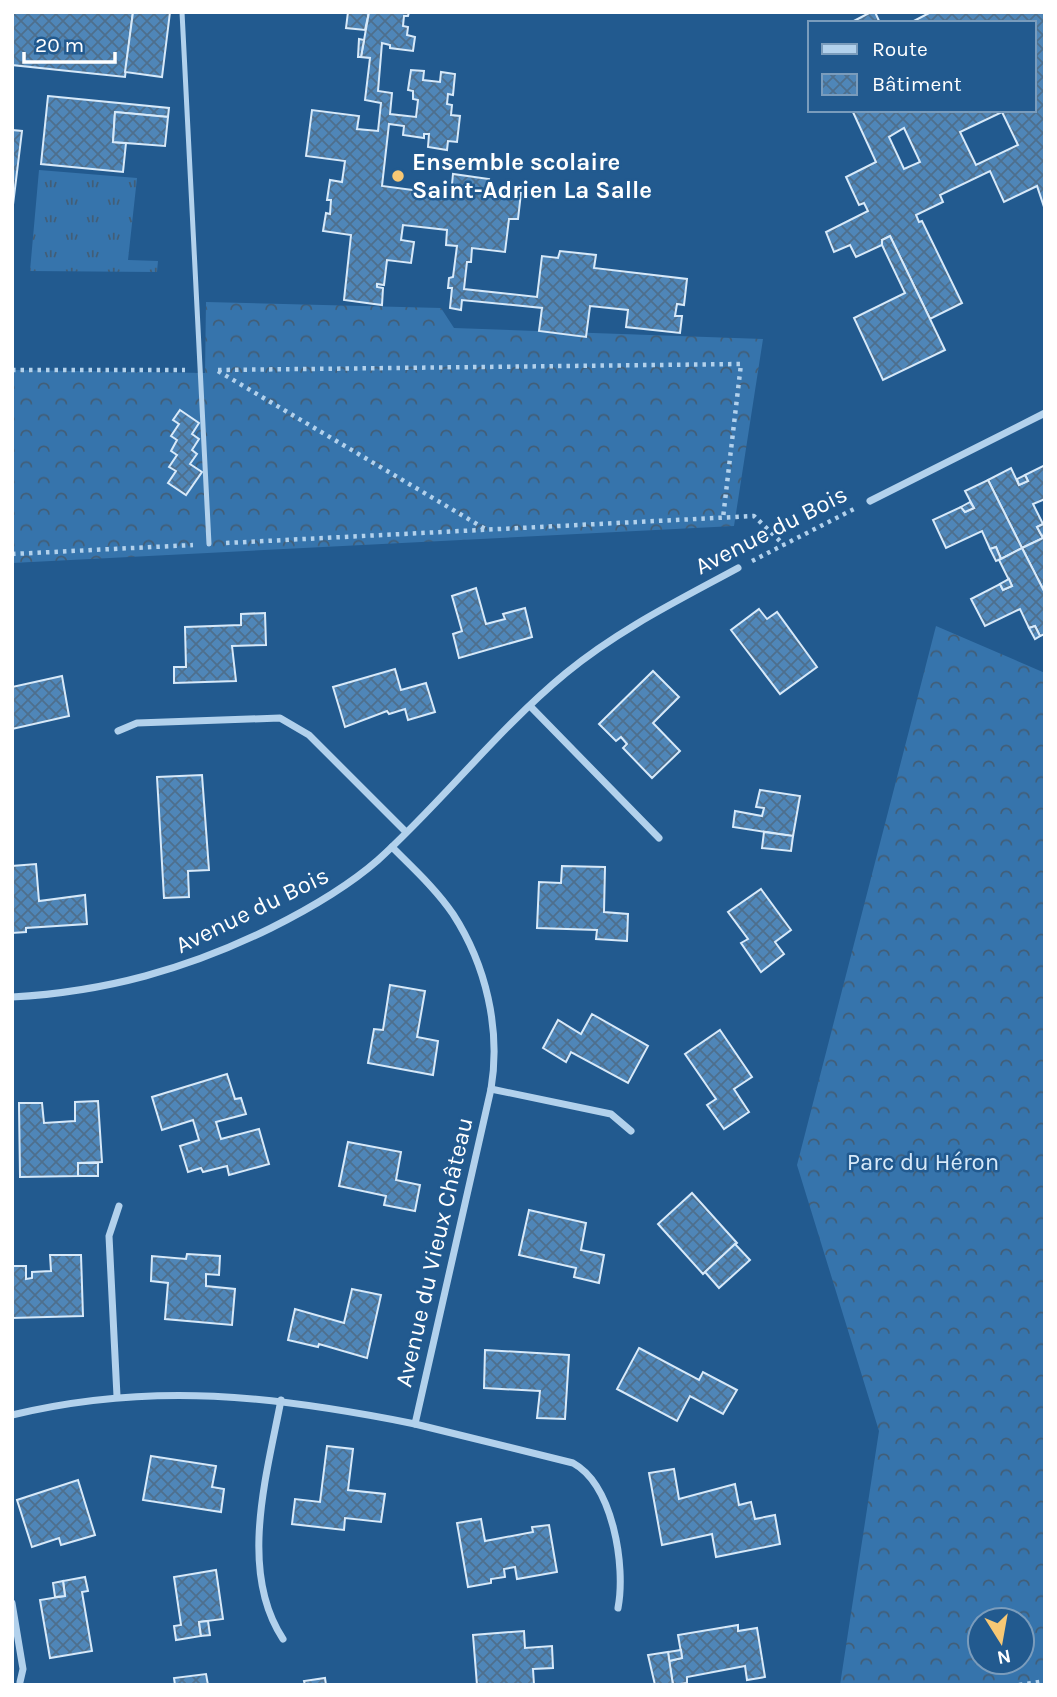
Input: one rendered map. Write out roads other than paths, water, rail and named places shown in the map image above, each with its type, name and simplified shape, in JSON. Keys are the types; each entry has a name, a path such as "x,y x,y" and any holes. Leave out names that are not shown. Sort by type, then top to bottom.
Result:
{"street":[{"name":"Avenue du Bois","path":"870,501 1045,413"},
{"name":"Avenue du Bois","path":"12,997 125,983 204,958 287,920 338,891 392,847 565,674 614,638 738,568"},
{"path":"531,706 659,838"},
{"path":"118,731 137,723 280,718 309,735 406,832"},
{"name":"Avenue du Vieux Château","path":"392,847 453,914 475,960 493,1026 491,1089 415,1424"},
{"name":"Avenue du Vieux Château","path":"491,1089 611,1114 631,1131"},
{"path":"117,1396 109,1236 119,1206"},
{"name":"Avenue du Vieux Château","path":"12,1415 85,1399 117,1396 220,1395 281,1400 415,1424 573,1463 582,1468 599,1487 610,1512 621,1591 618,1608"},
{"path":"281,1400 257,1534 271,1622 283,1639"},
{"path":"12,1603 23,1669 20,1682"}],"lane":[{"path":"181,12 209,544"}],"place":[{"name":"Ensemble scolaire Saint-Adrien La Salle","path":"398,176"}],"park label":[{"name":"Parc du Héron","path":"923,1162"}]}
